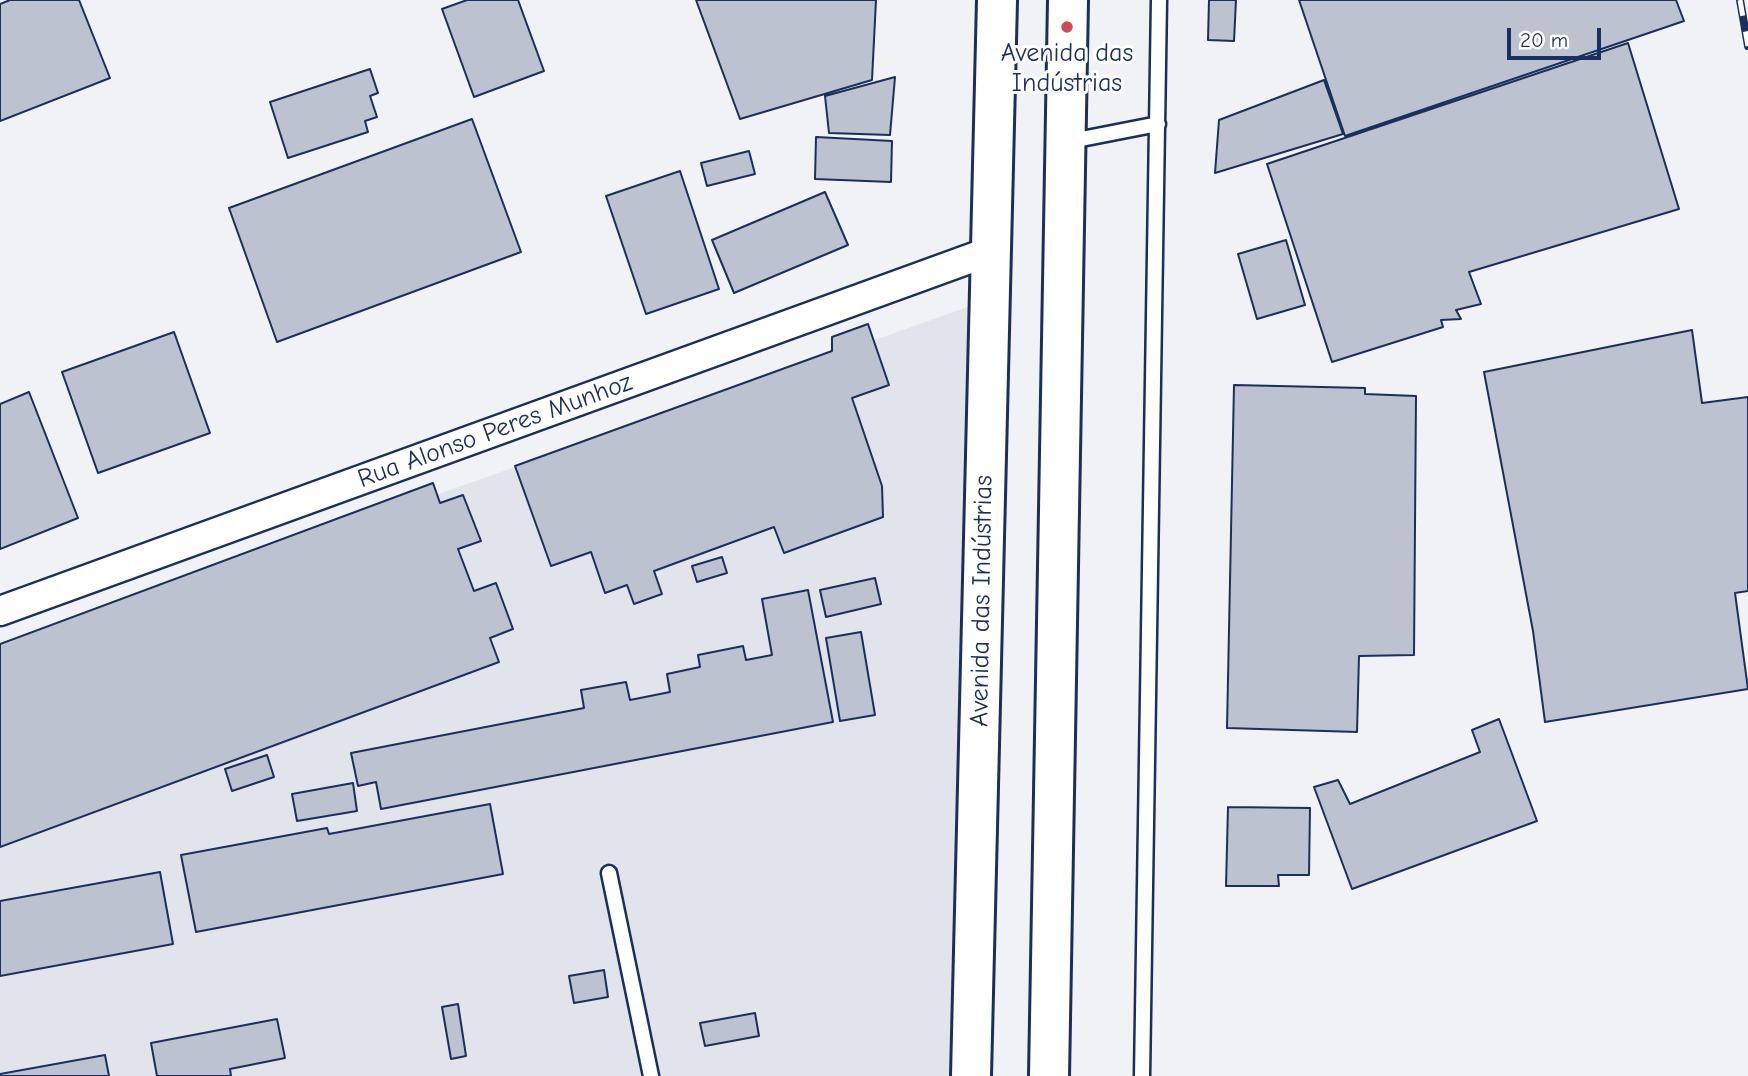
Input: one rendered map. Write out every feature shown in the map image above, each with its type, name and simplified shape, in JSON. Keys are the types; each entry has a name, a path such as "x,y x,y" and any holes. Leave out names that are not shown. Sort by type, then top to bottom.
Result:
{"street":[{"name":"Avenida das Indústrias","path":"971,1076 997,0"},
{"path":"1049,1076 1068,0"},
{"name":"Rua Alonso Peres Munhoz","path":"0,611 991,251"}],"lane":[{"path":"1142,1076 1160,0"},
{"path":"1065,142 1158,124"},
{"path":"609,873 651,1076"}],"shaded area":[{"path":"999,296 984,1076 0,1076 0,649"}],"building":[{"path":"10,0 79,0 110,78 0,121 0,4"},
{"path":"467,0 518,0 544,71 474,97 442,9"},
{"path":"696,0 876,0 872,80 740,119"},
{"path":"1209,0 1236,0 1234,41 1208,40"},
{"path":"1299,0 1676,0 1684,21 1345,136"},
{"path":"1628,43 1679,209 1469,272 1481,304 1456,310 1461,319 1441,320 1443,327 1332,362 1267,164"},
{"path":"370,69 378,93 370,96 377,117 365,121 368,132 288,158 270,102"},
{"path":"895,77 890,135 829,133 825,96"},
{"path":"1324,80 1343,134 1215,173 1219,120"},
{"path":"472,119 521,252 277,342 229,208"},
{"path":"816,137 892,141 891,182 815,179"},
{"path":"749,151 755,174 707,186 701,163"},
{"path":"680,171 719,289 646,314 606,196"},
{"path":"825,192 848,245 734,293 712,240"},
{"path":"1286,240 1305,305 1257,319 1238,254"},
{"path":"868,324 889,385 852,398 882,486 883,517 784,553 774,527 654,571 662,594 634,604 627,585 605,593 591,552 551,566 515,466 832,351 832,337"},
{"path":"1692,330 1702,403 1748,397 1748,591 1735,593 1748,689 1545,722 1533,631 1484,372"},
{"path":"174,332 210,433 98,473 62,372"},
{"path":"1234,385 1365,388 1365,394 1416,396 1414,655 1359,656 1357,732 1227,728"},
{"path":"29,392 78,518 0,549 0,404"},
{"path":"433,483 440,503 463,495 481,541 458,549 474,591 496,583 513,629 490,638 499,662 0,847 0,644"},
{"path":"722,557 727,573 697,582 692,566"},
{"path":"875,578 881,604 826,617 820,590"},
{"path":"808,590 833,722 381,809 376,782 358,786 351,753 584,708 581,690 626,682 630,700 670,692 667,674 700,667 698,655 743,646 746,660 772,655 762,599"},
{"path":"861,632 875,715 840,721 826,638"},
{"path":"1499,719 1537,821 1352,889 1314,787 1338,780 1350,804 1480,752 1472,730"},
{"path":"267,755 274,777 232,791 225,769"},
{"path":"353,783 357,811 297,821 292,794"},
{"path":"490,804 503,874 196,932 181,855 327,828 329,834"},
{"path":"1228,807 1310,808 1309,875 1278,875 1279,886 1226,886"},
{"path":"160,872 173,944 0,976 0,901"},
{"path":"604,970 608,997 574,1003 569,976"},
{"path":"458,1004 466,1056 451,1059 442,1007"},
{"path":"755,1013 759,1036 705,1046 700,1023"},
{"path":"277,1019 285,1058 230,1069 231,1076 157,1076 151,1043"},
{"path":"105,1055 109,1076 0,1076 0,1074"}],"railway":[{"path":"1740,0 1748,46"}],"place":[{"name":"Avenida das Indústrias","path":"1067,27"}]}
